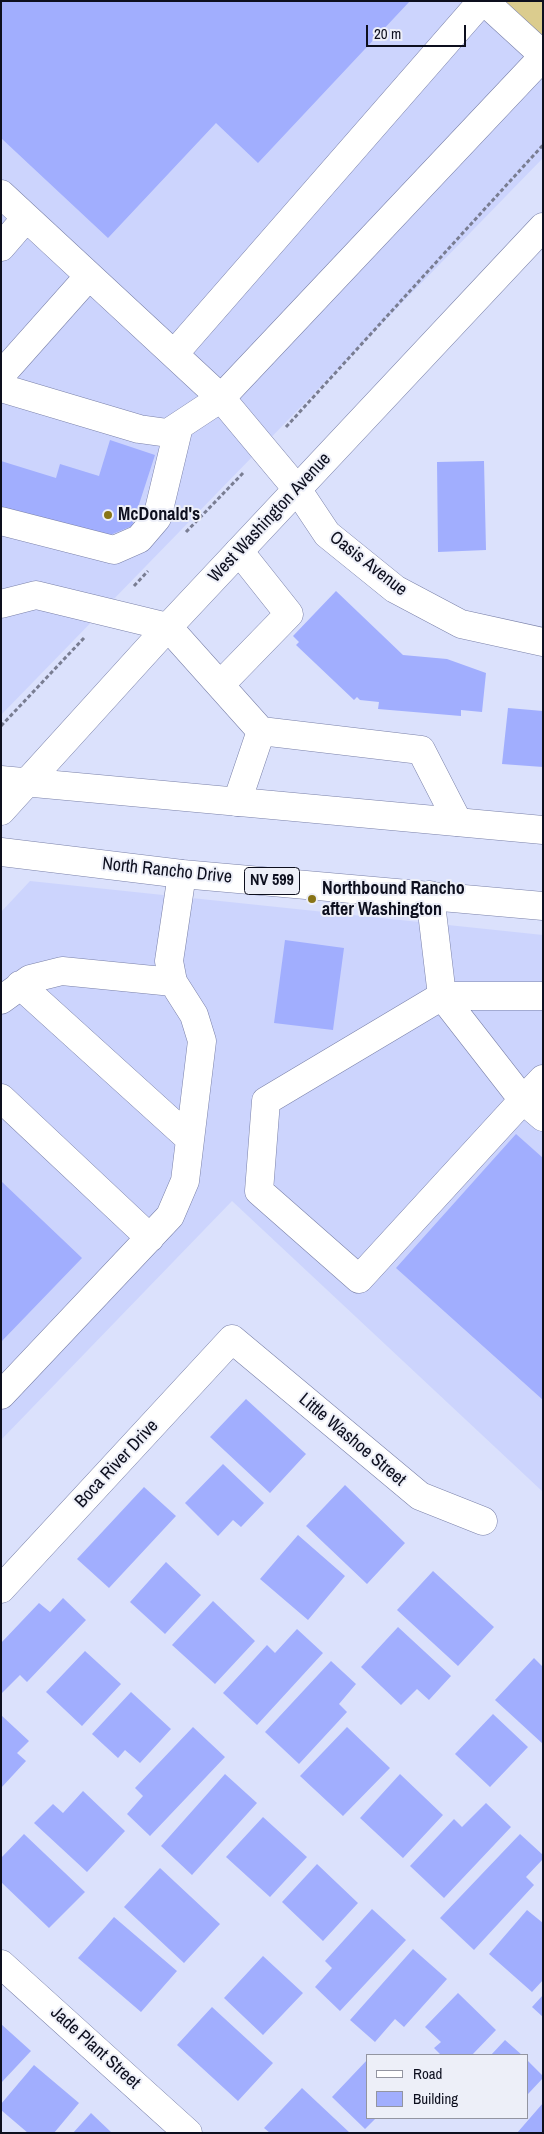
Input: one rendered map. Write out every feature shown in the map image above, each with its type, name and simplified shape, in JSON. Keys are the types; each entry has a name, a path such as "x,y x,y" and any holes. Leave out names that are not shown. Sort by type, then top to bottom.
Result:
{"main road":[{"path":"174,354 483,1 543,55"},
{"path":"1,388 139,429 168,433 221,398 538,62 543,62"},
{"name":"Oasis Avenue","path":"1,194 221,398 297,489 327,534 395,589 461,624 543,642"},
{"path":"1,247 26,218"},
{"name":"West Washington Avenue","path":"1,811 14,781 168,627 543,227"},
{"path":"1,375 90,276"},
{"path":"1,521 114,550 139,539 157,518 179,426"},
{"path":"220,685 289,614 240,551"},
{"path":"1,604 36,595 168,627 261,731 420,750 458,822"},
{"path":"237,802 261,731"},
{"path":"14,781 543,830"},
{"name":"North Rancho Drive","path":"1,852 182,874 430,894 543,906"},
{"path":"1,1395 170,1216 185,1181 202,1041 194,1015 173,982 169,961 182,874"},
{"path":"430,894 442,996 533,1108"},
{"path":"173,982 62,971 30,979 10,993 190,1140"},
{"path":"543,996 442,996 266,1100 259,1192 359,1279 533,1108 543,1079"},
{"path":"1,1098 150,1238"},
{"name":"Little Washoe Street","path":"232,1340 420,1496 483,1521"},
{"name":"Boca River Drive","path":"1,1589 232,1340"},
{"name":"Jade Plant Street","path":"1,1964 188,2133"}],"shaded area":[{"path":"1,1 473,1 543,66 543,158 1,715"},
{"path":"473,1 543,1 543,66"},
{"path":"30,881 543,935 543,1492 232,1201 1,1440 1,912"}],"building":[{"path":"1,1 410,1 258,163 216,123 108,238 1,138"},
{"path":"110,440 155,455 132,526 98,540 1,510 1,461 56,478 60,464 99,476"},
{"path":"484,461 486,550 438,552 437,462"},
{"path":"336,591 403,655 447,659 486,673 482,712 461,710 461,716 378,709 379,702 360,700 357,697 354,700 296,645 299,642 293,636"},
{"path":"508,708 543,711 543,767 502,764"},
{"path":"285,940 344,948 333,1030 274,1023"},
{"path":"516,1134 543,1158 543,1400 396,1268"},
{"path":"1,1181 82,1258 1,1342"},
{"path":"246,1399 306,1454 270,1493 210,1437"},
{"path":"223,1464 264,1503 241,1527 233,1520 218,1536 185,1503"},
{"path":"345,1485 405,1543 367,1584 306,1526"},
{"path":"144,1487 176,1516 109,1588 77,1559"},
{"path":"298,1535 345,1576 308,1620 260,1579"},
{"path":"166,1562 201,1595 165,1634 130,1602"},
{"path":"433,1571 494,1627 458,1666 397,1610"},
{"path":"63,1598 86,1620 27,1682 20,1675 1,1694 1,1643 39,1603 50,1612"},
{"path":"213,1601 255,1641 215,1684 172,1645"},
{"path":"398,1627 451,1676 429,1700 417,1689 401,1705 361,1667"},
{"path":"297,1629 323,1653 257,1725 223,1693 267,1645 275,1653"},
{"path":"85,1651 121,1684 82,1726 46,1692"},
{"path":"534,1658 543,1667 543,1744 495,1700"},
{"path":"331,1661 356,1684 339,1704 347,1712 299,1764 265,1732"},
{"path":"131,1692 171,1729 140,1763 125,1750 118,1758 92,1734"},
{"path":"493,1714 528,1747 490,1787 455,1754"},
{"path":"1,1715 29,1741 17,1753 26,1761 1,1788"},
{"path":"193,1727 225,1757 150,1836 127,1814 143,1796 135,1788"},
{"path":"347,1727 390,1768 343,1816 300,1776"},
{"path":"225,1774 257,1803 192,1875 161,1846"},
{"path":"400,1774 443,1815 403,1858 360,1818"},
{"path":"83,1791 125,1831 87,1872 34,1823 53,1804 63,1813"},
{"path":"486,1803 511,1827 444,1898 410,1866 454,1819 462,1827"},
{"path":"263,1817 307,1857 270,1897 226,1857"},
{"path":"24,1834 85,1892 49,1928 1,1882 1,1858"},
{"path":"520,1834 543,1855 543,1859 526,1877 534,1885 474,1950 440,1918"},
{"path":"317,1864 358,1903 323,1941 282,1902"},
{"path":"160,1868 220,1924 184,1963 124,1907"},
{"path":"372,1909 406,1940 340,2011 315,1987 332,1968 325,1961"},
{"path":"527,1910 543,1923 543,1980 532,1992 489,1954"},
{"path":"114,1917 177,1971 141,2012 78,1958"},
{"path":"413,1949 447,1979 404,2027 395,2019 375,2042 350,2020"},
{"path":"263,1956 303,1993 263,2035 224,1998"},
{"path":"458,1993 496,2030 473,2054 440,2054 434,2048 441,2042 425,2027"},
{"path":"543,1995 543,2017 532,2007"},
{"path":"212,2007 273,2063 238,2101 177,2045"},
{"path":"1,2024 31,2051 1,2083"},
{"path":"505,2040 521,2054 492,2054"},
{"path":"366,2061 366,2119 375,2119 365,2129 332,2097"},
{"path":"529,2062 543,2076 529,2093"},
{"path":"34,2065 79,2103 54,2133 28,2133 1,2110 1,2104"},
{"path":"302,2088 350,2133 270,2133 264,2128"},
{"path":"543,2103 543,2133 517,2133"},
{"path":"91,2113 112,2133 73,2133"}],"place":[{"name":"McDonald's","path":"108,515"},
{"name":"Northbound Rancho after Washington","path":"312,899"}]}
